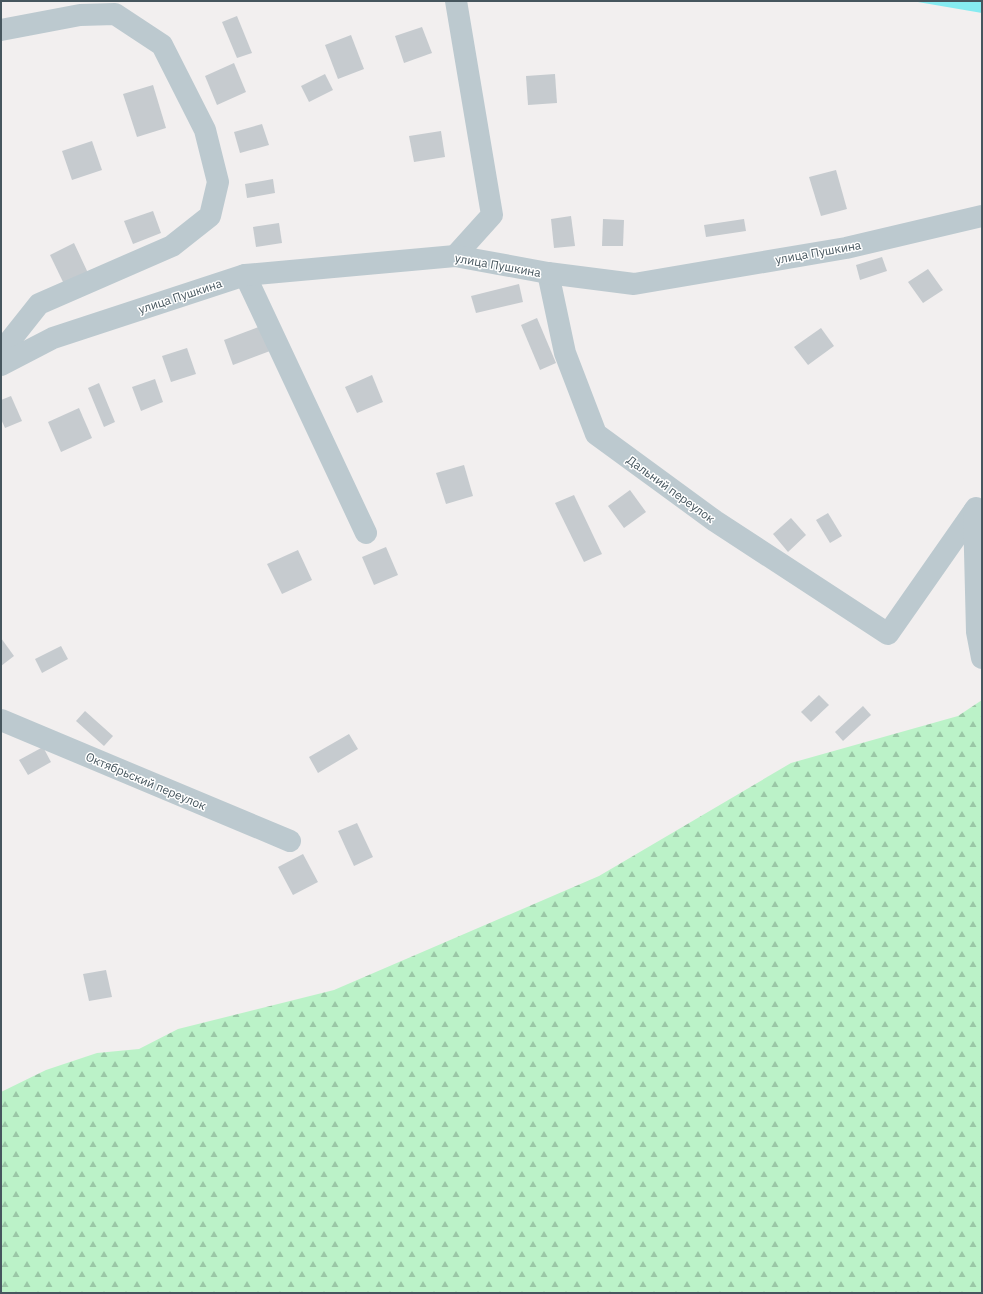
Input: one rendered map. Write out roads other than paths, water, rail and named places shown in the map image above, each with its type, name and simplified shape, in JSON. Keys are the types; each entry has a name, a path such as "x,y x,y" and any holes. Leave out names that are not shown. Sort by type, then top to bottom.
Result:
{"street":[{"path":"455,256 492,215 456,1"},
{"path":"1,30 80,15 115,14 162,45 204,130 218,182 210,216 179,241 172,246 39,304 1,352"},
{"name":"улица Пушкина","path":"1,365 54,338 245,275 455,256 548,273 634,284 846,248 982,216"},
{"name":"Дальний переулок","path":"548,273 565,353 596,434 715,521 888,634 978,506"},
{"path":"245,275 366,533"},
{"path":"978,506 977,632 982,658"},
{"name":"Октябрьский переулок","path":"1,720 290,841"}],"water":[{"path":"912,1 982,1 982,13"}]}
